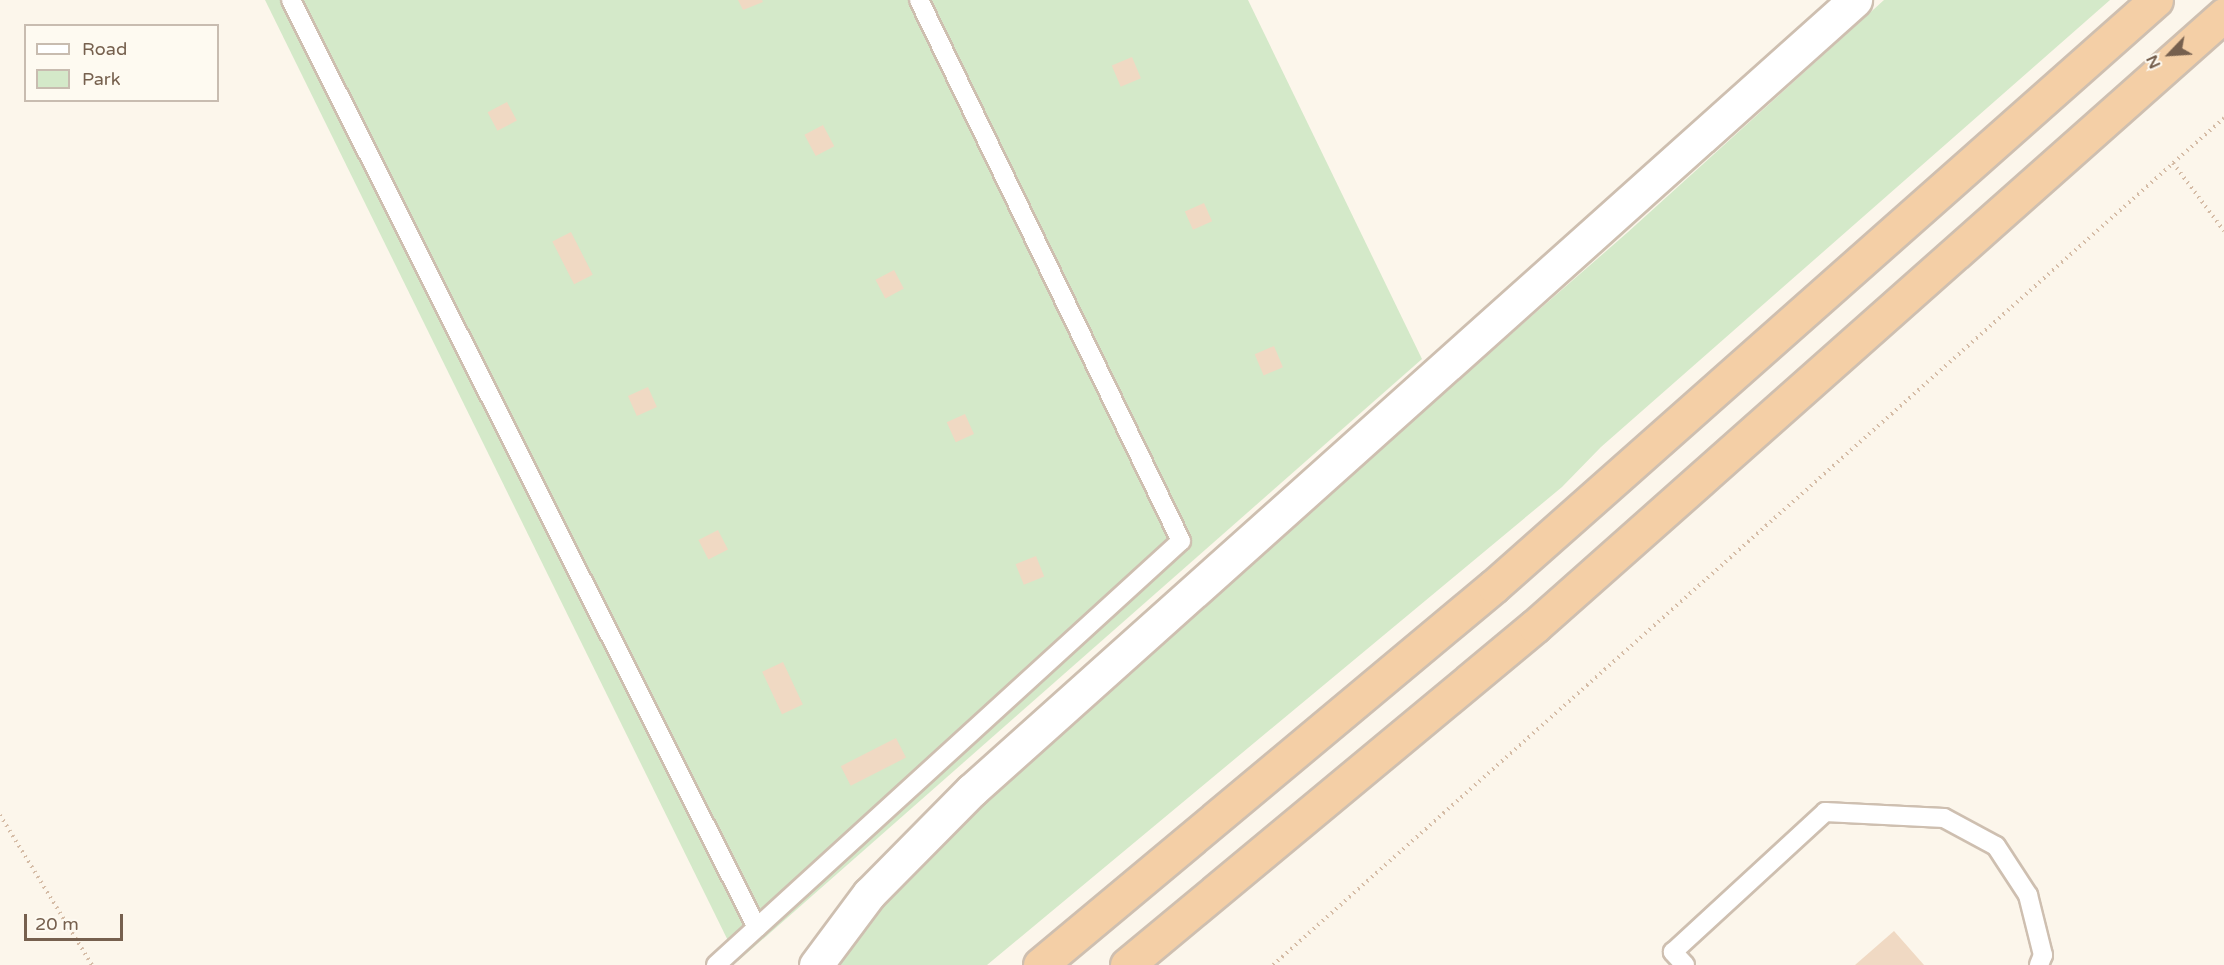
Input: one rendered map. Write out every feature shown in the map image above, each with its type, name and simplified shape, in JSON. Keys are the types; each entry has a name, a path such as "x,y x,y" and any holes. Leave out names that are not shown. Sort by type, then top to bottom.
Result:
{"highway":[{"path":"1040,965 1494,586 2156,0"},
{"path":"1127,965 1535,626 2224,15"}],"street":[{"path":"816,965 869,894 972,790 1856,0"}],"lane":[{"path":"291,0 757,928"},
{"path":"716,965 1181,541 919,0"},
{"path":"1685,965 1673,952 1825,812 1944,818 1996,846 2028,895 2043,955 2039,965"}],"path":[{"path":"1273,965 2224,118"},
{"path":"2173,163 2224,231"},
{"path":"0,815 92,965"}],"green space":[{"path":"265,0 1248,0 1422,359 738,961"},
{"path":"1884,0 2110,0 1601,447 1562,487 987,965 832,965 924,857 1074,715 1628,232"}],"building":[{"path":"738,0 762,0 763,2 743,10"},
{"path":"1132,57 1141,78 1121,87 1112,66"},
{"path":"507,102 517,121 497,131 488,112"},
{"path":"823,125 834,146 816,156 804,135"},
{"path":"1204,203 1212,221 1193,230 1185,212"},
{"path":"571,232 593,275 574,284 552,242"},
{"path":"894,270 904,289 885,298 875,280"},
{"path":"1274,346 1283,367 1264,375 1255,354"},
{"path":"648,387 657,407 637,416 628,396"},
{"path":"965,414 974,434 956,442 947,422"},
{"path":"718,530 728,550 708,560 698,540"},
{"path":"1036,556 1044,576 1024,585 1016,564"},
{"path":"783,662 803,705 782,714 762,672"},
{"path":"896,738 906,758 851,786 841,766"},
{"path":"1894,931 1924,965 1855,965"}]}
